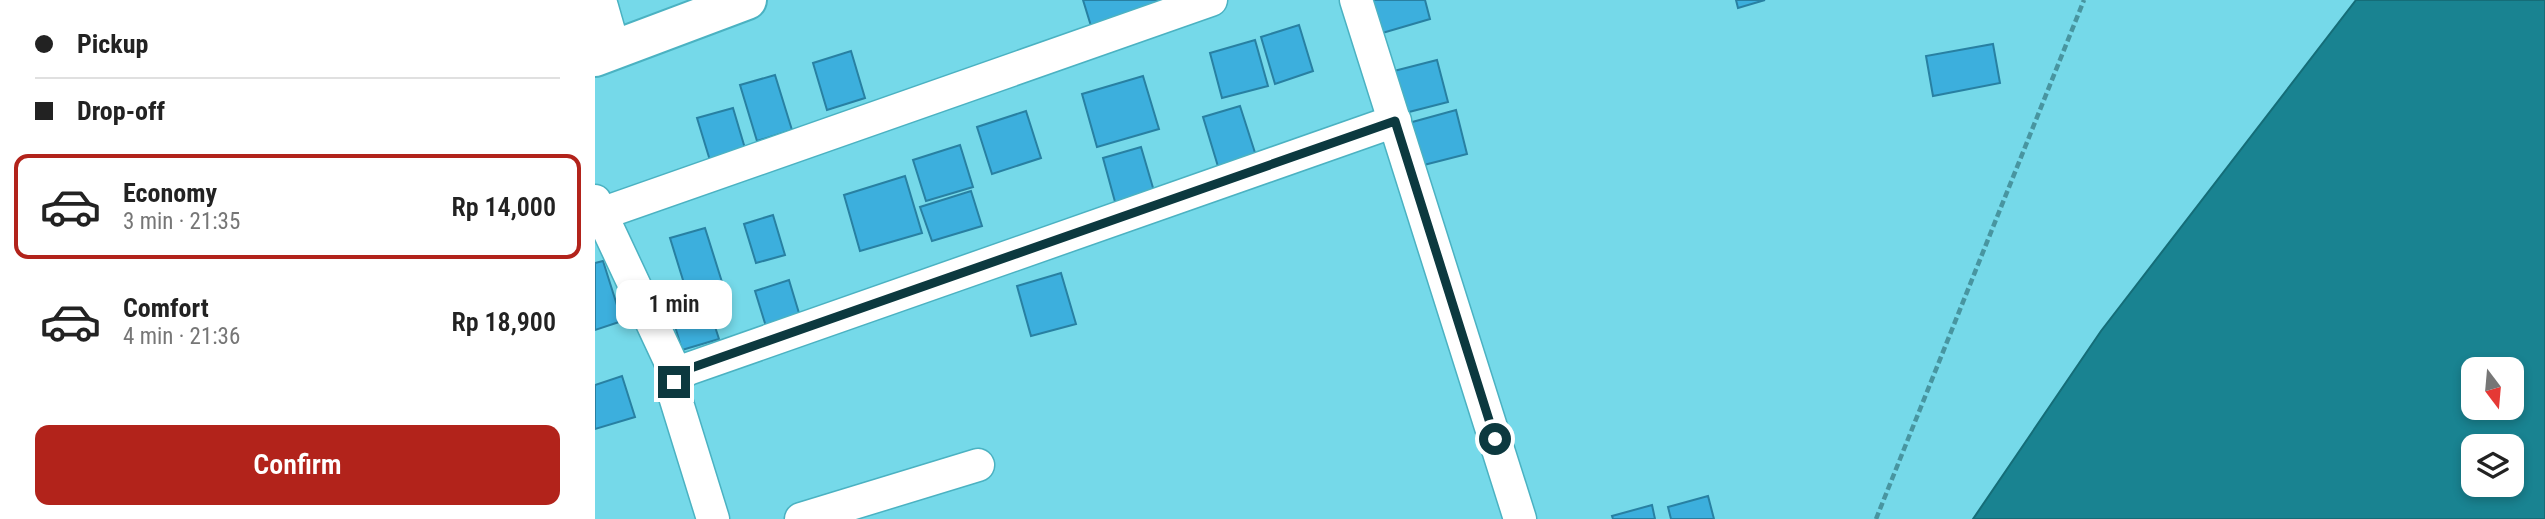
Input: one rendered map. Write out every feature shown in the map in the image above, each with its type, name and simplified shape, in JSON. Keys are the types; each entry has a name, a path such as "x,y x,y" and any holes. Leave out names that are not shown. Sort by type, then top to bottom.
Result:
{"street":[{"path":"600,0 605,53 747,0"},
{"path":"677,376 597,210 1211,0"},
{"path":"1356,0 1520,519"},
{"path":"713,519 673,390 677,376 688,369 1395,121"},
{"path":"801,519 978,465"}],"path":[{"path":"1876,519 2084,0"}],"water":[{"path":"2356,0 2545,0 2545,519 1973,519 2101,331"}],"building":[{"path":"1083,0 1162,0 1163,4 1091,26"},
{"path":"1369,0 1425,0 1430,19 1379,34"},
{"path":"1736,0 1765,0 1738,8"},
{"path":"1299,25 1313,71 1275,84 1261,37"},
{"path":"1255,40 1268,86 1222,98 1210,53"},
{"path":"1993,44 2000,83 1933,96 1926,56"},
{"path":"851,51 865,98 827,110 813,63"},
{"path":"1437,60 1448,102 1405,113 1394,71"},
{"path":"775,75 792,130 757,141 740,85"},
{"path":"1143,76 1159,129 1097,147 1082,94"},
{"path":"1240,106 1258,162 1220,173 1203,117"},
{"path":"733,108 747,155 712,167 697,118"},
{"path":"1456,110 1467,154 1416,167 1405,124"},
{"path":"1026,111 1041,158 992,174 977,127"},
{"path":"960,145 973,187 926,201 913,160"},
{"path":"1141,147 1156,198 1117,209 1103,158"},
{"path":"905,176 922,233 860,251 844,195"},
{"path":"971,191 982,226 932,241 920,207"},
{"path":"773,215 785,255 756,263 744,224"},
{"path":"705,228 722,282 687,293 670,238"},
{"path":"603,261 622,321 595,330 595,263"},
{"path":"1061,273 1076,324 1031,336 1017,286"},
{"path":"789,280 802,323 768,333 755,291"},
{"path":"708,305 719,339 682,350 672,316"},
{"path":"622,376 635,417 595,429 595,385"},
{"path":"1708,496 1714,519 1671,519 1668,507"},
{"path":"1652,505 1655,519 1613,519 1612,516"}],"route":[{"path":"674,382 677,376 688,369 1395,121 1495,439"}]}
